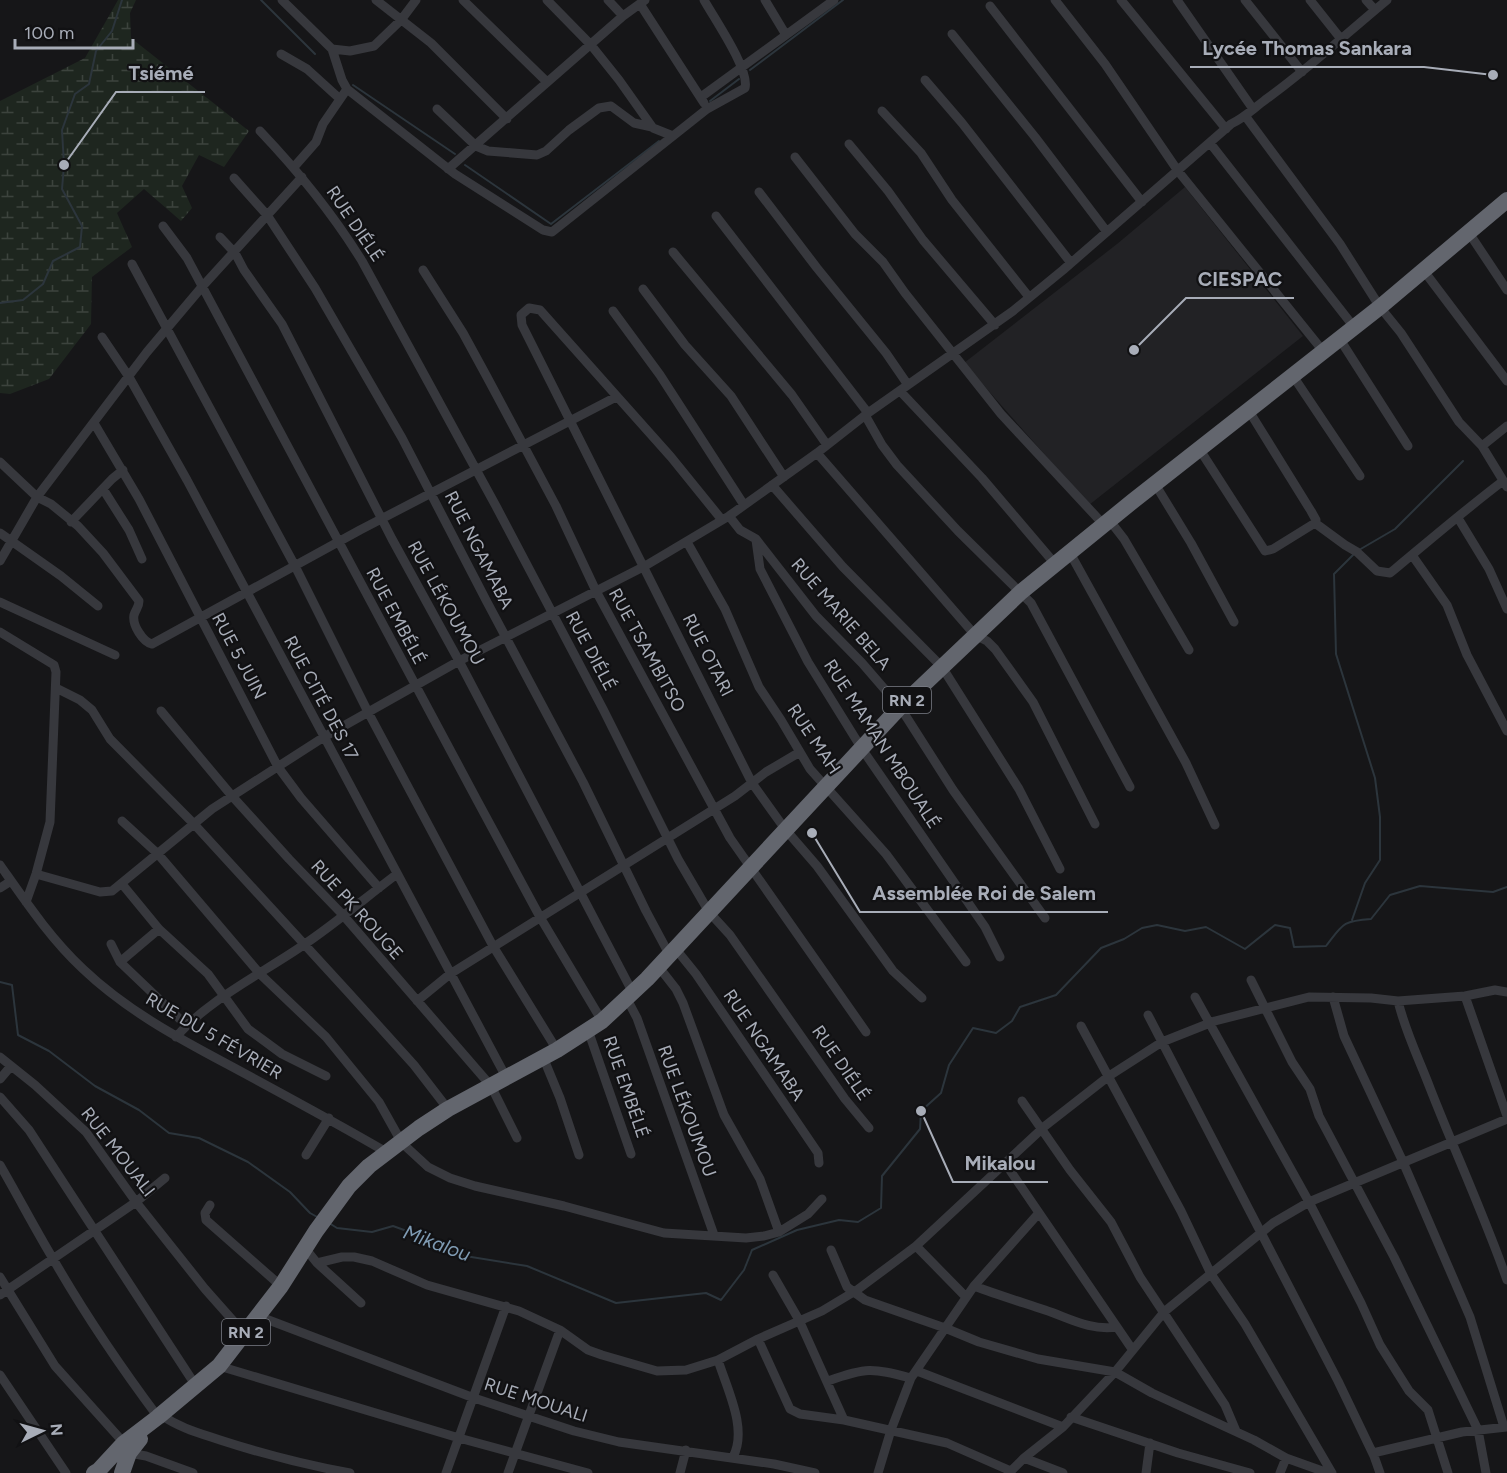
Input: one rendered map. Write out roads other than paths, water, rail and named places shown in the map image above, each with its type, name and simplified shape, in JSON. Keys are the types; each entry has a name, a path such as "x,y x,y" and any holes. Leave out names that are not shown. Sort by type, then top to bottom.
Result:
{"highway":[{"name":"RN 2","path":"103,1472 160,1416 219,1366 281,1286 316,1231 349,1186 369,1166 448,1109 550,1054 595,1026 630,996 900,707 1022,592 1424,271 1507,200"},
{"path":"122,1473 127,1448"}],"street":[{"path":"282,0 332,48 347,89 448,169 543,230 552,232 707,109 745,88 746,82 742,68 704,0"},
{"path":"376,0 431,43 507,119"},
{"path":"332,48 350,51 374,46 401,20 416,0"},
{"path":"463,0 547,82"},
{"path":"547,0 591,45 652,127"},
{"path":"608,0 623,16"},
{"path":"765,0 786,35"},
{"path":"1055,0 1105,64 1178,171 1323,351"},
{"path":"1122,0 1226,129"},
{"path":"1177,0 1253,109"},
{"path":"1245,0 1302,72"},
{"path":"1310,0 1341,39"},
{"path":"1366,0 1375,10"},
{"path":"36,874 100,892 112,891 232,796 324,737 459,661 645,566 725,518 952,353 995,325 1071,263 1226,129 1246,117 1387,0"},
{"path":"448,169 643,1 707,109"},
{"path":"701,97 831,1"},
{"path":"990,6 1142,202"},
{"path":"952,34 1035,137 1107,232"},
{"path":"281,54 307,69 340,99"},
{"path":"925,80 962,123 1071,263"},
{"path":"294,167 316,142 323,124 347,89"},
{"path":"437,110 477,146 488,152 537,155 546,151 569,130 599,108 611,106 633,123 652,127 673,136"},
{"path":"882,111 921,153 952,200 1029,297"},
{"path":"1246,117 1340,244 1459,422 1482,446 1505,484 1468,507 1458,518 1390,573 1384,573 1377,571 1357,552 1315,523 1316,520 1311,511 1249,411"},
{"name":"RUE DIÉLÉ","path":"260,130 302,177 343,230 362,261 603,709 666,837 709,912 730,935 845,1099 869,1128"},
{"path":"1210,143 1354,327"},
{"path":"849,144 888,191 923,240 995,325"},
{"path":"795,157 855,234 883,262 1001,414 1124,539 1189,650"},
{"path":"0,561 37,496 167,327 302,177"},
{"name":"RUE NGAMABA","path":"234,178 267,215 363,367 583,782 667,956 696,974 818,1153 819,1163"},
{"path":"759,192 886,353 904,388 1056,565"},
{"path":"716,216 867,414 882,444 897,465 958,531 1031,603 1130,787"},
{"name":"RUE EMBÉLÉ","path":"163,226 187,258 201,288 213,306 540,917 595,1026 632,1154"},
{"path":"1469,233 1507,290"},
{"name":"RUE LÉKOUMOU","path":"220,237 235,253 244,270 282,324 382,519 459,661 630,996 714,1235"},
{"path":"673,252 792,395 827,445"},
{"path":"132,264 295,566 368,712 550,1054 560,1098 579,1155"},
{"name":"RUE TSAMBITSO","path":"423,270 463,333 556,506 596,591 730,838 866,1032"},
{"path":"1424,271 1507,381"},
{"path":"643,288 685,345 731,396 784,477"},
{"name":"RUE OTARI","path":"540,310 529,308 525,311 521,315 522,325 752,783 785,829 817,866 893,971 922,998"},
{"name":"RUE MARIE BELA","path":"540,310 725,518 756,540 816,616 900,707 953,790 1045,918"},
{"path":"613,311 660,375 744,505"},
{"name":"RUE CITÉ DES 17","path":"102,337 129,377 187,480 506,1077"},
{"path":"1339,338 1408,447"},
{"path":"1293,376 1360,476"},
{"path":"0,462 37,496 51,504 78,526 103,553 139,600 139,606 133,619 146,642 157,643 338,542 616,397"},
{"name":"RUE 5 JUIN","path":"94,423 123,470 278,766 301,798 379,888"},
{"path":"1482,446 1507,426"},
{"path":"1200,450 1265,551 1273,549 1315,523"},
{"path":"817,453 975,635 987,641 994,649 1033,702 1095,824"},
{"path":"71,522 123,470"},
{"path":"1155,484 1191,543 1234,622"},
{"path":"772,485 843,567 942,667 1019,789 1060,869"},
{"path":"103,489 129,531 142,560"},
{"path":"1458,518 1489,569 1507,609"},
{"path":"0,533 61,576 98,606"},
{"name":"RUE MAMAN MBOUALÉ","path":"756,540 760,569 808,662 862,749 985,927 1000,957"},
{"name":"RUE MAH","path":"687,542 725,609 759,687 810,769 886,854 966,962"},
{"path":"1070,553 1186,763 1215,825"},
{"path":"1412,555 1447,605 1467,656 1491,703 1505,718 1507,731"},
{"path":"0,602 115,655"},
{"path":"0,632 54,665 56,672 50,822 26,902"},
{"path":"56,688 80,700 92,710 110,739 194,824 414,1065 448,1109"},
{"name":"RUE PK ROUGE","path":"161,711 232,796 343,915 491,1086 517,1138"},
{"path":"417,1001 450,974 493,946 714,809 775,766 800,752"},
{"path":"122,821 158,854 260,974 326,1037 379,1102 402,1143 428,1167 457,1180 664,1233 746,1238 779,1232 808,1214 822,1199"},
{"name":"RUE DU 5 FÉVRIER","path":"0,865 41,924 84,969 120,1000 176,1037 329,1118 388,1153"},
{"path":"176,1037 186,1025 224,997 304,945 397,874"},
{"path":"0,888 11,881"},
{"path":"122,884 159,929 208,974 248,1029 297,1062 326,1076"},
{"path":"120,962 159,929"},
{"path":"111,944 120,962 186,1025"},
{"path":"667,956 676,989 724,1115 760,1179 779,1232"},
{"path":"1251,980 1292,1062 1310,1089 1319,1116 1412,1294 1478,1430 1486,1473"},
{"path":"317,1263 342,1257 362,1258 454,1294 506,1306 560,1330 595,1353 633,1366 657,1371 686,1370 718,1360 758,1339 822,1311 854,1292 916,1246 1042,1129 1109,1076 1162,1042 1208,1024 1309,997 1398,1001 1465,996 1495,990 1507,992"},
{"path":"758,1339 790,1409 800,1414 844,1420 948,1443 1010,1472 1063,1427 1115,1372 1164,1312 1259,1233 1309,1202 1507,1118 1465,996"},
{"path":"1194,997 1236,1076 1252,1097 1277,1147 1309,1202 1380,1345 1408,1391 1428,1410 1448,1473"},
{"path":"1333,997 1344,1036 1470,1317 1506,1427 1478,1430 1372,1453"},
{"path":"1398,1001 1406,1027 1451,1142 1484,1216 1507,1280"},
{"path":"1148,1015 1259,1233 1338,1381 1380,1473"},
{"path":"1081,1026 1177,1204 1211,1274 1245,1324 1330,1473"},
{"name":"RUE MOUALI","path":"0,1057 35,1085 86,1132 136,1202 205,1289 244,1333"},
{"path":"0,1079 11,1066"},
{"path":"0,1097 29,1131 196,1386"},
{"path":"1022,1101 1070,1170 1112,1222 1140,1277 1225,1405 1236,1431"},
{"path":"306,1155 329,1118"},
{"path":"1005,1163 1132,1349"},
{"path":"0,1166 53,1259 111,1351 160,1416 176,1425 238,1446 298,1464 350,1473"},
{"path":"4,1292 136,1202 165,1178"},
{"path":"210,1205 205,1212 206,1220 281,1286"},
{"path":"878,1473 891,1430 914,1375 974,1286 1038,1214"},
{"path":"916,1246 966,1297"},
{"path":"305,1248 317,1263 361,1303"},
{"path":"831,1250 843,1281 850,1291 866,1300 979,1342 1038,1359 1115,1372 1152,1393 1236,1431 1286,1458 1330,1473"},
{"path":"772,1275 799,1320 844,1420"},
{"path":"0,1277 4,1292 55,1366 127,1448 192,1473"},
{"path":"974,1286 1086,1326 1117,1327"},
{"path":"446,1473 506,1306"},
{"name":"RUE MOUALI","path":"258,1316 474,1398 567,1429 604,1439 733,1457 815,1473"},
{"path":"508,1473 560,1330"},
{"path":"718,1360 736,1418 739,1442 733,1457"},
{"path":"219,1366 459,1438 588,1473"},
{"path":"828,1381 864,1369 914,1375 1063,1427"},
{"path":"0,1375 66,1473"},
{"path":"1071,1417 1250,1473"},
{"path":"1146,1473 1150,1443"},
{"path":"680,1473 686,1450"},
{"path":"1024,1458 1063,1473"},
{"path":"1280,1473 1286,1458"}],"waterway":[{"path":"0,303 23,300 43,284 53,261 80,247 82,226 62,189 64,165 62,130 75,94 89,84 96,51 112,31 122,0"},
{"path":"261,0 315,54"},
{"path":"750,70 843,0"},
{"path":"710,101 739,79"},
{"path":"353,85 455,154"},
{"path":"465,165 551,224 659,141"},
{"path":"1359,550 1395,529 1463,461"},
{"path":"1352,920 1365,883 1380,860 1380,817 1375,778 1336,654 1334,574 1354,554"},
{"name":"Mikalou","path":"329,1223 337,1228 372,1232 393,1226 426,1238 459,1255 527,1266 616,1303 706,1293 721,1300 744,1270 752,1250 797,1230 839,1220 858,1222 881,1208 882,1176 920,1129 921,1111 941,1093 949,1065 973,1028 996,1033 1012,1021 1020,1007 1056,995 1101,948 1124,939 1142,928 1157,925 1185,931 1206,927 1245,949 1275,925 1290,928 1294,947 1326,946 1344,925 1371,919 1390,895 1420,886 1493,892 1507,887"},
{"name":"Mikalou","path":"0,982 12,985 18,1035 49,1051 95,1086 139,1110 169,1133 199,1138 248,1162 290,1192 310,1213 319,1218"}],"place":[{"name":"Lycée Thomas Sankara","path":"1493,75"},
{"name":"Tsiémé","path":"64,165"},
{"name":"CIESPAC","path":"1134,350"},
{"name":"Assemblée Roi de Salem","path":"812,833"},
{"name":"Mikalou","path":"921,1111"}]}
